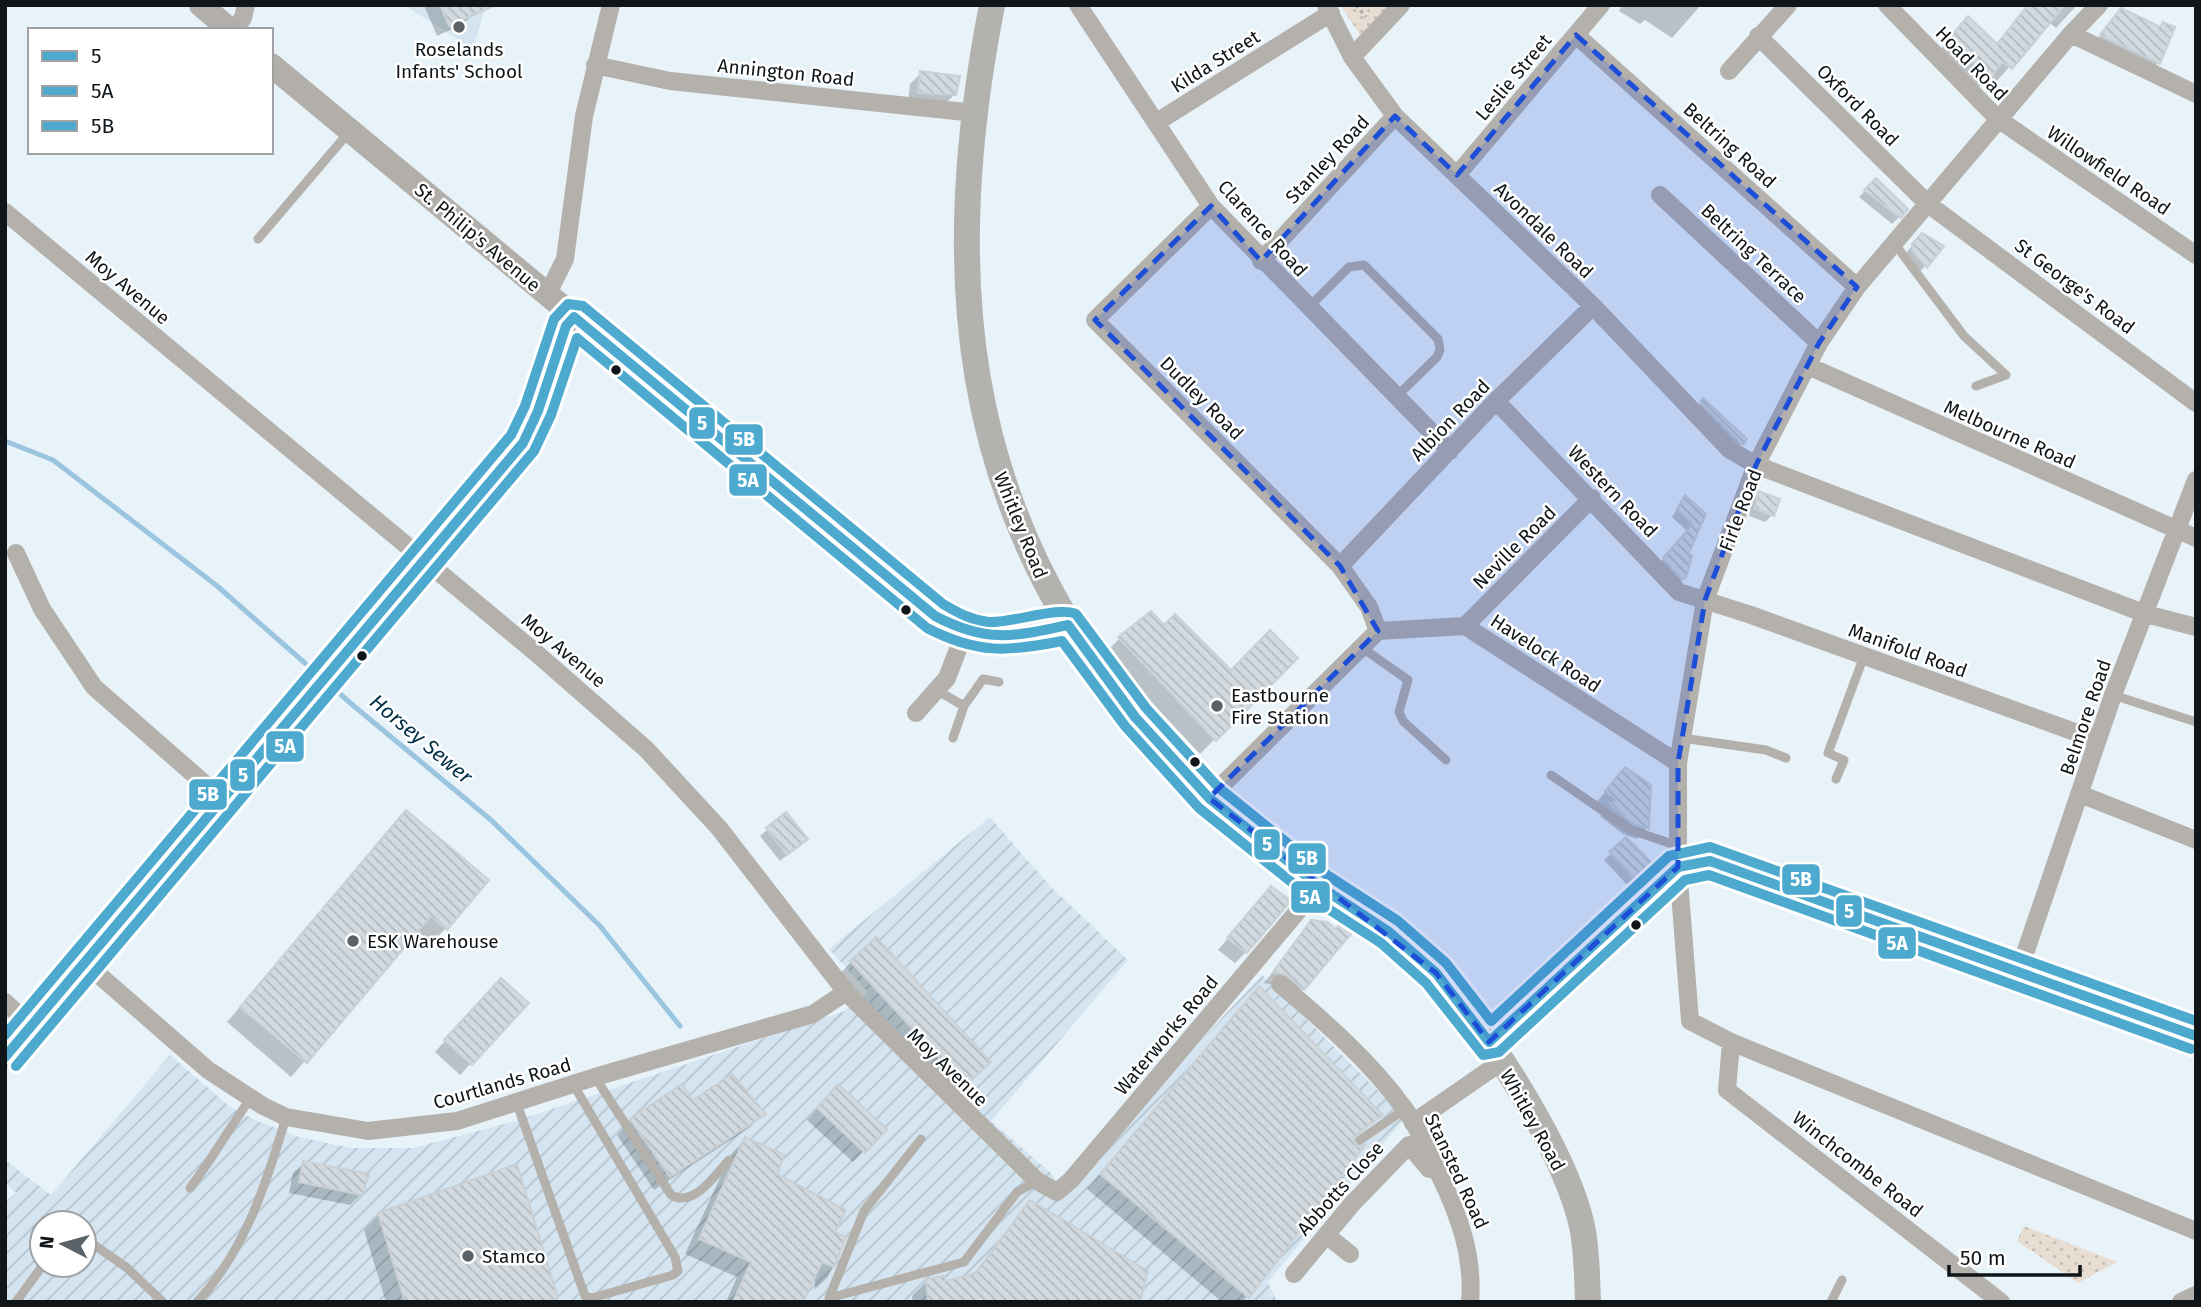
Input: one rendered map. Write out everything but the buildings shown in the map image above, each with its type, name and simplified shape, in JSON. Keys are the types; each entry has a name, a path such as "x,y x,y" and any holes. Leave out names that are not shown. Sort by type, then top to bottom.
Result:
{"main road":[{"name":"Whitley Road","path":"992,5 975,113 967,308 977,386 989,438 1014,516 1068,625 1135,717 1209,798 1319,886 1389,932 1436,973 1495,1052 1548,1139 1568,1182 1582,1227 1588,1302"}],"street":[{"path":"201,5 230,28"},
{"path":"234,28 243,18 246,5"},
{"path":"547,295 565,259 576,166 595,65 611,5"},
{"path":"1352,57 1401,5"},
{"name":"Leslie Street","path":"1457,175 1601,5"},
{"path":"1729,71 1788,5"},
{"name":"Hoad Road","path":"1887,5 1998,119"},
{"name":"Firle Road","path":"1731,1042 1690,1021 1678,857 1678,763 1705,600 1756,465 1819,343 1857,287 1998,119 2099,5"},
{"name":"Clarence Road","path":"1079,6 1210,206 1450,451"},
{"name":"Avondale Road","path":"1329,9 1352,57 1395,116 1594,306 1730,450 1756,465"},
{"name":"Kilda Street","path":"1157,122 1329,9"},
{"path":"2071,34 2196,93"},
{"name":"Beltring Road","path":"1576,35 1857,287"},
{"name":"Oxford Road","path":"1758,36 1928,204"},
{"name":"Annington Road","path":"595,65 670,81 975,113"},
{"name":"St. Philip's Avenue","path":"273,67 935,616 965,631 1011,634 1068,625"},
{"name":"Stanley Road","path":"1261,261 1395,116"},
{"name":"Willowfield Road","path":"1998,119 2196,255"},
{"name":"Beltring Terrace","path":"1660,195 1819,343"},
{"name":"St George's Road","path":"1928,204 2196,403"},
{"name":"Dudley Road","path":"1210,206 1095,320 1340,566 1369,607 1378,631"},
{"name":"Moy Avenue","path":"5,212 599,706 665,769 719,828 846,992 1037,1181"},
{"name":"Albion Road","path":"1340,566 1496,401 1594,306"},
{"path":"5,1057 523,443 538,411 566,326 575,317"},
{"name":"Melbourne Road","path":"1808,366 2176,532 2196,538"},
{"name":"Western Road","path":"1496,401 1592,498 1679,592 1705,600"},
{"path":"1756,465 2146,614 2196,627"},
{"name":"Belmore Road","path":"2018,971 2113,695 2196,480"},
{"name":"Neville Road","path":"1465,625 1592,498"},
{"path":"16,553 42,609 94,687 222,799"},
{"name":"Manifold Road","path":"1705,600 2097,740"},
{"name":"Havelock Road","path":"1378,631 1465,625 1678,763"},
{"path":"916,713 947,678 965,631"},
{"path":"1209,798 1378,631"},
{"path":"2080,793 2196,840"},
{"path":"1409,1116 1495,1052 1678,857 1710,861 2196,1036"},
{"name":"Waterworks Road","path":"1037,1181 1057,1192 1070,1180 1319,886"},
{"name":"Courtlands Road","path":"84,962 208,1070 250,1099 286,1116 368,1132 457,1121 595,1077 813,1014 846,992"},
{"name":"Stansted Road","path":"1280,984 1344,1038 1409,1116 1447,1190 1469,1247 1469,1302"},
{"path":"5,1002 31,1026"},
{"path":"1731,1042 2196,1231"},
{"name":"Winchcombe Road","path":"1731,1042 1727,1090 2001,1302"},
{"name":"Abbotts Close","path":"1294,1273 1409,1145 1447,1190"},
{"path":"1326,1235 1350,1254"},
{"path":"2181,1302 2196,1295"}],"lane":[{"path":"258,239 350,131"},
{"path":"1894,243 1964,336 2006,375 1976,386"},
{"path":"1308,308 1349,267 1364,265 1438,338 1440,350 1437,357 1396,397"},
{"path":"1361,648 1408,680 1399,712 1403,721 1446,760"},
{"path":"1836,779 1844,760 1828,753 1864,656"},
{"path":"953,738 964,706 983,678 999,682"},
{"path":"938,691 964,706"},
{"path":"2113,695 2196,722"},
{"path":"1682,738 1766,750 1786,758"},
{"path":"1551,775 1631,830 1678,857"},
{"path":"595,1077 671,1195 680,1200 692,1198 729,1160"},
{"path":"516,1101 585,1297 592,1298 673,1275 678,1270 676,1257 573,1084"},
{"path":"190,1188 218,1151 220,1142 250,1099"},
{"path":"197,1302 237,1247 259,1202 286,1116"},
{"path":"1360,1140 1409,1116"},
{"path":"921,1139 864,1211 829,1298 964,1262 1017,1192 1037,1181"},
{"path":"98,1248 126,1268 163,1302"},
{"path":"16,1302 33,1279"},
{"path":"1831,1302 1842,1280"}],"highlighted area":[{"path":"1576,35 1857,287 1819,343 1756,465 1705,600 1678,763 1678,867 1489,1042 1436,973 1209,798 1378,631 1340,566 1095,320 1211,206 1261,261 1395,116 1457,175"}],"shaded area":[{"name":"Roselands Infants' School","path":"404,5 486,5 473,49"},
{"path":"1340,5 1391,5 1362,38"},
{"path":"990,817 1050,886 1128,960 991,1121 1053,1175 1060,1191 1262,975 1405,1118 1268,1282 1277,1302 5,1302 5,1202 16,1193 5,1183 5,1160 51,1195 170,1055 229,1106 255,1120 299,1137 351,1148 413,1148 516,1121 845,1011 868,992 829,949"},
{"path":"2024,1226 2117,1262 2078,1283 2017,1241"}],"waterway":[{"name":"Horsey Sewer","path":"5,441 53,460 216,585 355,707 491,820 600,926 680,1026"}],"transit line":[{"name":"5B","path":"5,1035 511,435 525,406 554,319 568,304 583,306 943,604 965,616 989,622 1048,613 1076,614 1146,708 1219,788 1327,875 1398,921 1446,963 1491,1021 1669,856 1710,847 2196,1021"},
{"name":"5","path":"5,1057 523,443 538,411 566,326 574,317 935,616 953,625 985,634 1015,635 1068,625 1135,717 1209,798 1319,886 1389,932 1436,973 1489,1042 1678,867 1710,861 2196,1036"},
{"name":"5A","path":"16,1066 534,451 551,415 577,338 927,628 962,643 993,648 1009,649 1062,641 1125,726 1199,808 1310,897 1381,943 1426,983 1483,1055 1499,1052 1685,880 1709,875 2191,1049"}],"place":[{"name":"Roselands Infants' School","path":"459,27"},
{"name":"Eastbourne Fire Station","path":"1217,706"},
{"name":"ESK Warehouse","path":"353,941"},
{"name":"Stamco","path":"468,1256"}]}
